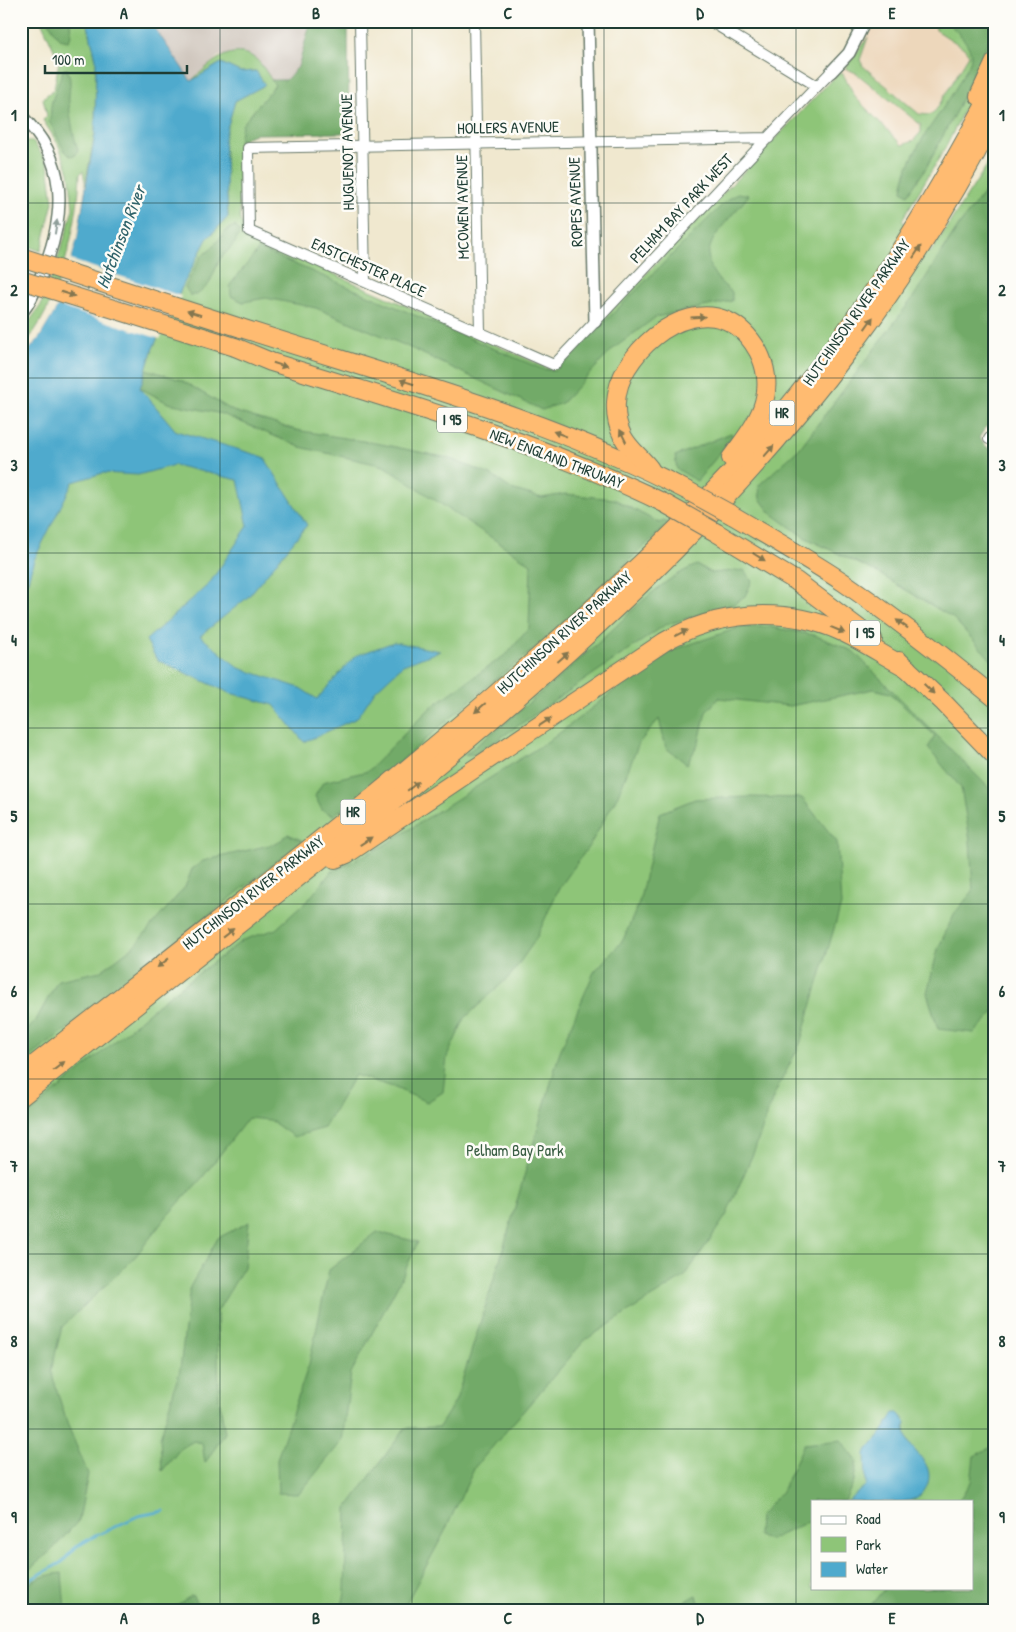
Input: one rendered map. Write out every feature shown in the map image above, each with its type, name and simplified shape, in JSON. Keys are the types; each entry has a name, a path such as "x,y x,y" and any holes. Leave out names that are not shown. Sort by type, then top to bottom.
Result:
{"highway":[{"path":"954,162 972,111 995,62"},
{"name":"HUTCHINSON RIVER PARKWAY","path":"21,1075 444,738 559,638 691,513 767,432 825,359 880,282 954,162 995,86"},
{"name":"HUTCHINSON RIVER PARKWAY","path":"21,1097 307,871 504,710 600,624 698,530 764,457 821,388 890,293 935,224 995,117"},
{"path":"935,224 957,202 995,142"},
{"name":"NEW ENGLAND THRUWAY","path":"21,257 503,412 654,473 801,555 916,634 995,698"},
{"name":"NEW ENGLAND THRUWAY","path":"21,280 535,447 616,479 717,532 783,572 838,610 907,668 995,756"},
{"path":"654,473 628,445 620,428 616,403 621,378 630,362 646,343 674,322 701,317 728,322 748,337 759,354 765,370 766,396 754,424 691,513"},
{"path":"307,871 347,854 653,649 698,626 724,618 749,615 776,615 805,619 843,632 907,668"}],"street":[{"name":"HUGUENOT AVENUE","path":"360,21 365,281"},
{"name":"MCOWEN AVENUE","path":"474,21 480,332"},
{"name":"ROPES AVENUE","path":"588,21 589,142 595,322"},
{"path":"710,21 818,86"},
{"path":"729,32 735,21"},
{"path":"831,72 849,52 865,21"},
{"name":"PELHAM BAY PARK WEST","path":"554,365 831,72"},
{"path":"21,116 37,132 50,153 60,188 54,237 42,274 28,306 21,313"},
{"name":"HOLLERS AVENUE","path":"248,148 769,138"},
{"name":"EASTCHESTER PLACE","path":"248,148 249,231 554,365"}],"shaded area":[{"path":"150,21 311,21 298,67 286,80 271,80 256,59 219,56 191,81"},
{"path":"862,21 935,21 936,30 964,48 969,55 930,115 919,114 863,66 860,60 866,41 845,68 856,73 921,125 921,132 913,141 902,146 856,98 843,74 839,72 831,80 823,75 845,52"}],"green space":[{"path":"41,21 87,21 96,59 95,134 85,185 83,171 80,174 75,218 64,266 46,312 34,332 21,348 21,333 41,305 73,208 69,172 58,144 43,120 47,116 43,98 54,89 59,61"},
{"path":"48,21 70,21 71,36 68,41 59,39"},
{"path":"311,21 348,21 349,122 342,133 255,134 247,137 238,147 242,125 275,85 271,80 286,80 298,67"},
{"name":"Pelham Bay Park","path":"935,21 995,21 995,41 982,72 947,145 902,220 930,253 995,153 995,178 960,224 936,261 995,332 969,434 995,461 995,1611 21,1611 21,524 140,388 153,348 183,285 207,239 228,217 224,139 235,101 264,85 256,71 240,72 221,63 191,81 221,57 238,53 247,54 256,59 275,85 238,147 240,220 250,237 550,369 560,364 839,72 843,74 856,98 902,145 913,141 921,132 921,125 856,73 845,68 868,37 860,60 863,66 919,114 930,115 936,110 969,55 964,48 936,30"},
{"path":"949,21 995,21 995,26 957,109 926,168 908,195 902,191 911,161 918,146 954,91 971,59 966,43 950,25"},
{"path":"67,69 70,78 69,99 73,133 78,150 76,155 70,156 64,150 49,121 52,101 63,70"},
{"path":"21,141 33,141 48,164 53,202 41,251 21,244"},
{"path":"995,178 995,419 985,428 979,438 987,447 995,451 995,664 953,618 874,571 804,537 771,513 760,499 759,485 799,449 912,299 960,224"},
{"path":"739,193 749,195 719,230 712,242 709,253 710,265 717,278 732,292 732,301 656,317 613,349 562,403 542,410 404,345 316,308 266,298 243,302 231,296 230,285 259,249 542,369 555,371 727,200"},
{"path":"235,226 240,232 235,243 220,259 209,284 197,295 190,295 185,287 202,255 209,251 228,229"},
{"path":"146,369 181,380 233,411 296,430 381,444 448,458 491,475 511,489 542,498 565,494 614,499 659,523 664,521 669,523 541,644 488,685 355,801 333,815 322,810 315,796 323,782 368,771 431,707 508,653 529,628 531,564 384,466 300,447 222,414 168,403 140,388"},
{"path":"731,433 733,437 697,481 677,469 675,456"},
{"path":"697,565 712,573 744,570 752,581 745,596 734,604 665,625 490,745 475,754 464,755 564,673 656,590 669,580"},
{"path":"741,627 770,627 814,635 853,651 995,794 995,1011 974,1033 938,1029 927,993 938,949 954,914 973,891 970,840 961,788 928,748 935,736 890,693 874,689 790,706 719,698 706,712 699,742 687,764 666,748 659,719 639,743 618,795 591,843 558,890 536,939 511,975 465,1018 447,1057 443,1092 427,1102 393,1087 355,1075 324,1128 294,1137 270,1120 248,1118 202,1178 167,1216 135,1257 62,1327 51,1371 67,1423 88,1474 79,1520 54,1548 21,1577 21,1121 167,997 243,940 276,929 309,899 331,872 383,846 553,738 623,684 673,650"},
{"path":"802,798 837,842 841,905 800,1044 774,1095 755,1149 726,1216 685,1276 585,1340 475,1467 443,1535 402,1611 341,1611 345,1592 347,1508 405,1428 439,1427 456,1400 502,1253 560,1051 594,972 623,940 639,903 660,813 695,799"},
{"path":"288,834 303,841 21,1064 21,1036 35,1022 58,980 101,971 135,945 185,887 192,869 203,861 278,843"},
{"path":"249,1222 244,1267 217,1312 219,1398 225,1433 205,1463 202,1443 194,1441 181,1448 162,1471 160,1438 180,1369 190,1287 218,1238"},
{"path":"377,1232 418,1242 403,1275 351,1373 342,1441 299,1494 278,1493 277,1459 309,1364 329,1270"},
{"path":"841,1440 857,1461 854,1481 845,1500 811,1500 811,1520 769,1540 758,1535 759,1517 782,1491 804,1444"},
{"path":"990,1448 995,1449 995,1611 866,1611 883,1590 974,1590 974,1500 959,1500 971,1483 974,1456"},
{"path":"62,1573 65,1611 21,1611 21,1590 40,1578"},
{"path":"192,1595 202,1611 171,1611 171,1609"},
{"path":"697,1595 701,1611 665,1611"}],"water":[{"name":"Hutchinson River","path":"87,21 150,21 191,81 221,63 240,72 256,71 265,85 235,101 224,139 228,217 207,239 183,285 153,348 140,388 176,431 264,457 307,525 248,597 200,636 239,668 300,688 317,699 355,656 394,642 440,651 403,665 375,691 357,718 304,742 274,705 230,693 157,660 146,640 209,584 248,526 238,480 174,465 138,475 103,473 73,482 34,560 21,604 21,359 39,338 57,307 77,239 95,134 96,59"},
{"path":"894,1413 898,1413 906,1422 905,1429 908,1440 925,1463 929,1474 925,1490 917,1498 911,1500 849,1500 866,1485 865,1453 881,1434"}],"pier":[{"path":"84,177 85,185 77,239 71,260 181,296 160,339 58,306 39,338 21,359 21,355 37,337 55,306 74,239"}],"waterway":[{"path":"21,1585 62,1562 76,1547 93,1537 138,1516 164,1511"}]}
